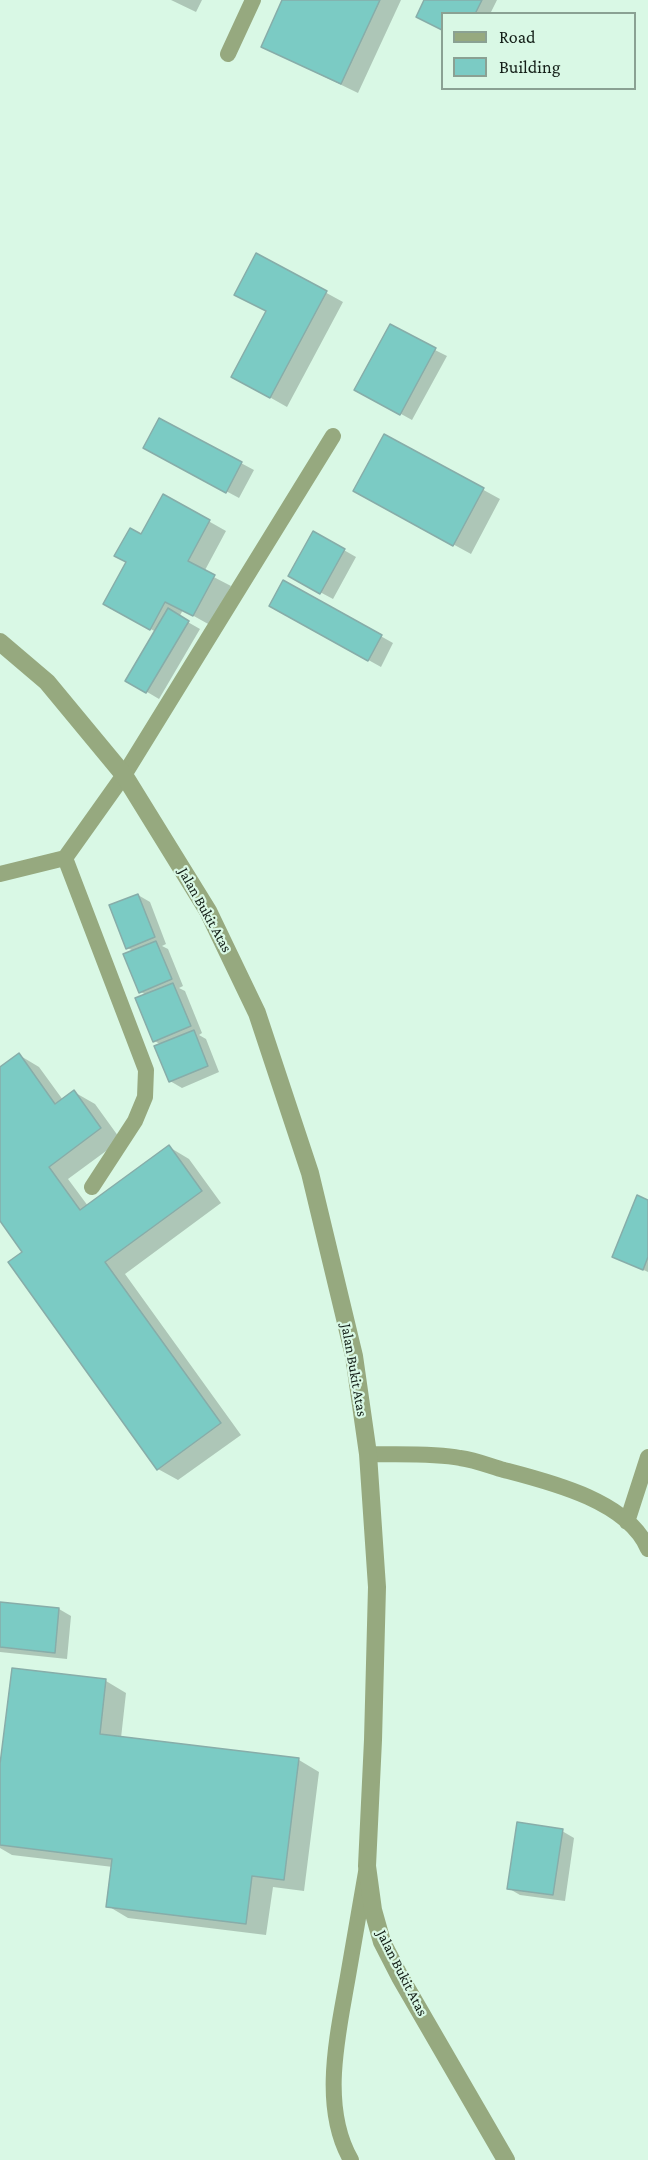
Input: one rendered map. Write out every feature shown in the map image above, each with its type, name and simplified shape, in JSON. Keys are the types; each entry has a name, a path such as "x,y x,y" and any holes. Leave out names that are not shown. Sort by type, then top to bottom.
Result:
{"street":[{"name":"Jalan Bukit Atas","path":"0,642 47,682 123,775 208,911 257,1013 310,1173 328,1241 354,1356 368,1454 377,1587 367,1866 373,1910 382,1942 506,2160"}],"lane":[{"path":"228,54 253,0"},
{"path":"0,874 65,858 123,775 333,436"},
{"path":"65,858 146,1070 146,1097 135,1121 92,1187"},
{"path":"368,1454 459,1457 557,1484 607,1507 627,1522 645,1542 648,1549"},
{"path":"627,1522 648,1456"},
{"path":"351,2160 344,2148 337,2118 334,2089 336,2043 367,1866"}],"building":[{"path":"282,0 380,0 341,84 261,47"},
{"path":"424,0 482,0 476,12 441,12 441,30 416,17"},
{"path":"256,253 327,291 270,398 231,377 266,311 234,295"},
{"path":"390,324 436,348 400,415 354,390"},
{"path":"159,418 242,462 226,493 143,448"},
{"path":"384,434 484,488 453,546 353,491"},
{"path":"163,494 210,520 188,561 215,575 193,616 165,602 150,630 103,604 126,562 114,556 130,528 141,534"},
{"path":"313,531 345,549 320,594 288,576"},
{"path":"283,580 382,635 368,661 269,606"},
{"path":"168,608 189,621 146,693 125,681"},
{"path":"138,894 155,937 126,949 109,905"},
{"path":"156,941 172,979 139,993 123,954"},
{"path":"173,983 191,1026 153,1042 135,998"},
{"path":"194,1030 208,1066 169,1082 154,1046"},
{"path":"19,1053 55,1104 74,1090 101,1128 49,1167 80,1210 169,1145 202,1191 105,1262 221,1423 157,1470 8,1262 22,1252 0,1221 0,1067"},
{"path":"637,1195 648,1200 648,1257 643,1270 612,1257"},
{"path":"0,1602 59,1608 55,1653 0,1647"},
{"path":"12,1668 106,1679 100,1734 299,1758 284,1880 252,1876 246,1924 106,1907 112,1859 0,1845 0,1764"},
{"path":"517,1822 563,1829 553,1895 507,1889"}]}
